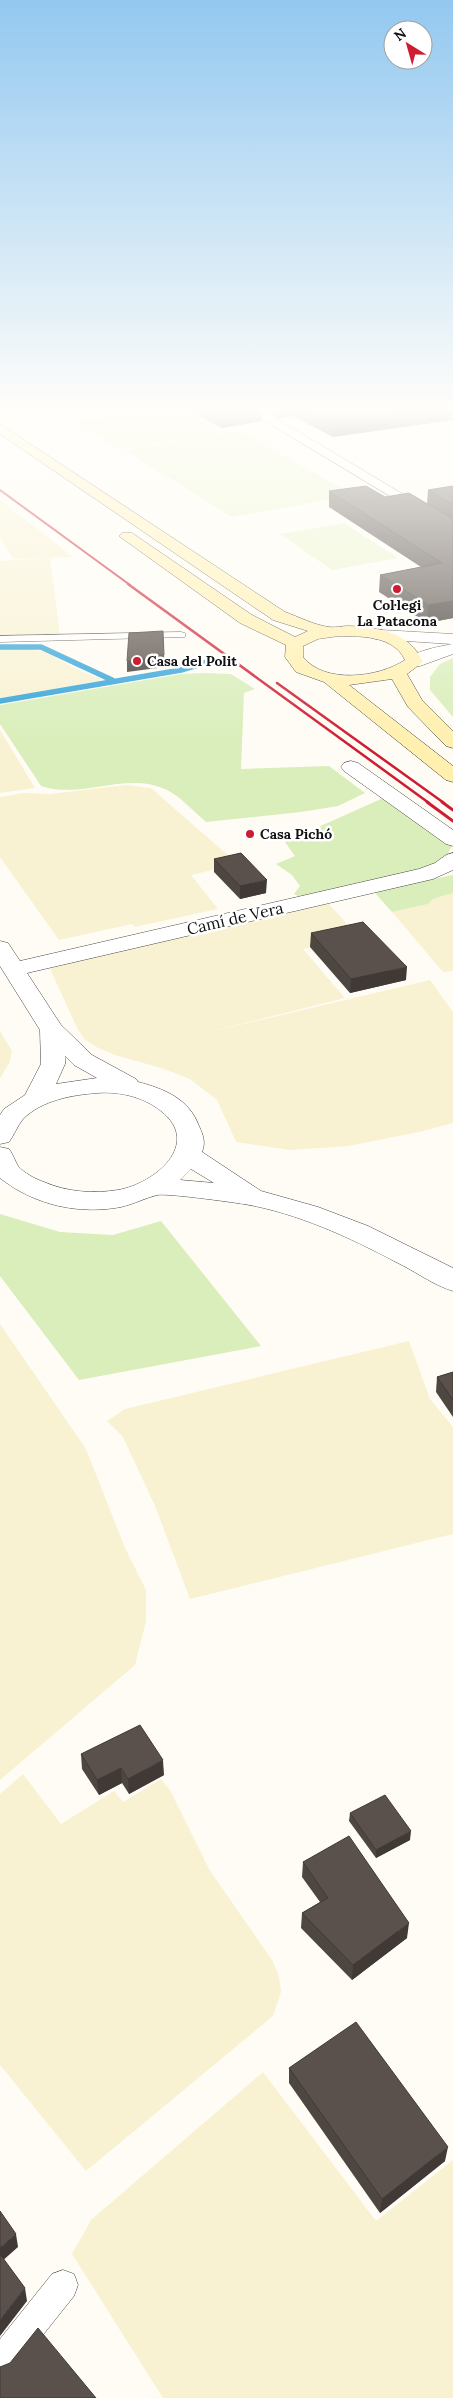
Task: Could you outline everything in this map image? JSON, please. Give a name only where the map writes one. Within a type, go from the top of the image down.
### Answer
[{"type":"main road","points":[[139,522],[278,616],[327,632]]},
{"type":"main road","points":[[115,528],[246,619],[295,643]]},
{"type":"main road","points":[[352,631],[381,635],[404,646],[412,654],[414,662],[398,674],[367,680],[331,679],[314,674],[301,667],[294,659],[292,651],[295,643],[327,632],[352,631]]},
{"type":"main road","points":[[398,674],[414,703],[453,742]]},
{"type":"main road","points":[[331,679],[453,776]]},
{"type":"street","points":[[439,522],[453,530]]},
{"type":"street","points":[[381,635],[453,639]]},
{"type":"street","points":[[414,662],[438,652],[453,649]]},
{"type":"street","points":[[351,767],[453,840]]},
{"type":"street","name":"Camí de Vera","points":[[14,969],[425,874],[443,868],[453,859]]},
{"type":"street","points":[[0,948],[52,1030],[83,1060],[137,1089],[159,1097],[176,1108],[187,1122],[191,1138],[188,1155],[175,1172],[154,1186],[130,1196],[104,1200],[77,1200],[0,1186]]},
{"type":"street","points":[[36,1098],[53,1064],[52,1030]]},
{"type":"street","points":[[0,1135],[8,1121],[20,1109],[36,1098],[60,1090],[85,1085],[112,1085],[137,1089]]},
{"type":"street","points":[[0,1155],[7,1171],[25,1186],[51,1196]]},
{"type":"street","points":[[188,1155],[256,1198]]},
{"type":"street","points":[[154,1186],[256,1198],[343,1225],[429,1267],[453,1282]]},
{"type":"lane","points":[[0,639],[181,635]]},
{"type":"lane","points":[[0,2364],[63,2285]]},
{"type":"shaded area","points":[[0,522],[28,522],[73,557],[13,559],[0,537]]},
{"type":"shaded area","points":[[50,558],[60,635],[0,636],[0,561]]},
{"type":"shaded area","points":[[23,648],[46,652],[72,667],[103,680],[0,699],[0,649]]},
{"type":"shaded area","points":[[0,730],[35,788],[0,793]]},
{"type":"shaded area","points":[[126,785],[151,788],[238,864],[191,875],[218,909],[135,927],[132,924],[59,940],[0,857],[0,797],[24,793],[50,794]]},
{"type":"shaded area","points":[[453,893],[453,971],[443,972],[392,912],[428,904],[433,899]]},
{"type":"shaded area","points":[[328,903],[357,935],[303,949],[345,998],[201,1034],[430,980],[453,1012],[453,1123],[349,1146],[290,1150],[236,1142],[217,1100],[190,1079],[161,1068],[115,1055],[85,1040],[78,1030],[50,969],[65,964]]},
{"type":"shaded area","points":[[0,1031],[12,1051],[10,1061],[0,1079]]},
{"type":"shaded area","points":[[0,1324],[86,1449],[125,1548],[146,1590],[146,1621],[135,1665],[0,1780]]},
{"type":"shaded area","points":[[409,1341],[430,1399],[453,1427],[453,1534],[190,1599],[155,1506],[123,1437],[107,1421],[125,1409]]},
{"type":"shaded area","points":[[23,1774],[61,1824],[114,1791],[123,1802],[161,1779],[170,1790],[209,1869],[272,1960],[279,1976],[281,1992],[273,2016],[86,2171],[0,2065],[0,1794]]},
{"type":"shaded area","points":[[263,2072],[376,2221],[453,2160],[453,2398],[163,2398],[72,2254],[91,2220]]},
{"type":"green space","points":[[344,523],[398,558],[332,570],[280,534]]},
{"type":"green space","points":[[453,658],[453,717],[430,690],[430,677],[440,664]]},
{"type":"green space","points":[[181,674],[231,674],[255,689],[244,693],[241,769],[329,766],[365,793],[338,806],[301,812],[206,822],[172,793],[151,785],[136,783],[120,784],[72,790],[41,786],[0,724],[0,705]]},
{"type":"green space","points":[[381,799],[386,799],[452,846],[445,858],[429,867],[308,895],[298,896],[294,894],[300,886],[292,875],[276,864],[295,856],[285,842]]},
{"type":"green space","points":[[453,875],[453,893],[433,899],[428,904],[392,912],[376,894],[379,890]]},
{"type":"green space","points":[[0,1214],[60,1232],[113,1235],[161,1221],[261,1346],[79,1380],[0,1276]]},
{"type":"building","points":[[378,522],[453,522],[453,601],[428,605],[380,575],[442,563]]},
{"type":"building","points":[[163,631],[164,655],[127,661],[129,633]]},
{"type":"building","points":[[241,853],[267,880],[240,886],[214,859]]},
{"type":"building","points":[[363,922],[407,967],[351,979],[311,933]]},
{"type":"building","points":[[453,1372],[453,1400],[437,1377]]},
{"type":"building","points":[[140,1725],[163,1760],[128,1779],[121,1768],[97,1780],[81,1754]]},
{"type":"building","points":[[385,1795],[411,1831],[376,1850],[350,1813]]},
{"type":"building","points":[[349,1836],[409,1923],[353,1965],[302,1913],[328,1898],[303,1862]]},
{"type":"building","points":[[356,2022],[448,2147],[382,2199],[289,2068]]},
{"type":"building","points":[[0,2211],[16,2234],[0,2248]]},
{"type":"building","points":[[0,2254],[25,2288],[0,2320]]},
{"type":"building","points":[[38,2328],[96,2398],[0,2398],[0,2367],[10,2363]]},
{"type":"waterway","points":[[0,647],[41,647],[112,680]]},
{"type":"waterway","points":[[0,701],[181,670],[214,660]]},
{"type":"railway","points":[[44,522],[130,585]]},
{"type":"railway","points":[[128,584],[429,803]]},
{"type":"railway","points":[[277,683],[444,803]]},
{"type":"railway","points":[[427,802],[453,821]]},
{"type":"railway","points":[[442,802],[453,810]]},
{"type":"place","name":"Col·legi La Patacona","points":[[397,589]]},
{"type":"place","name":"Casa del Polit","points":[[137,661]]},
{"type":"place","name":"Casa Pichó","points":[[250,834]]}]
